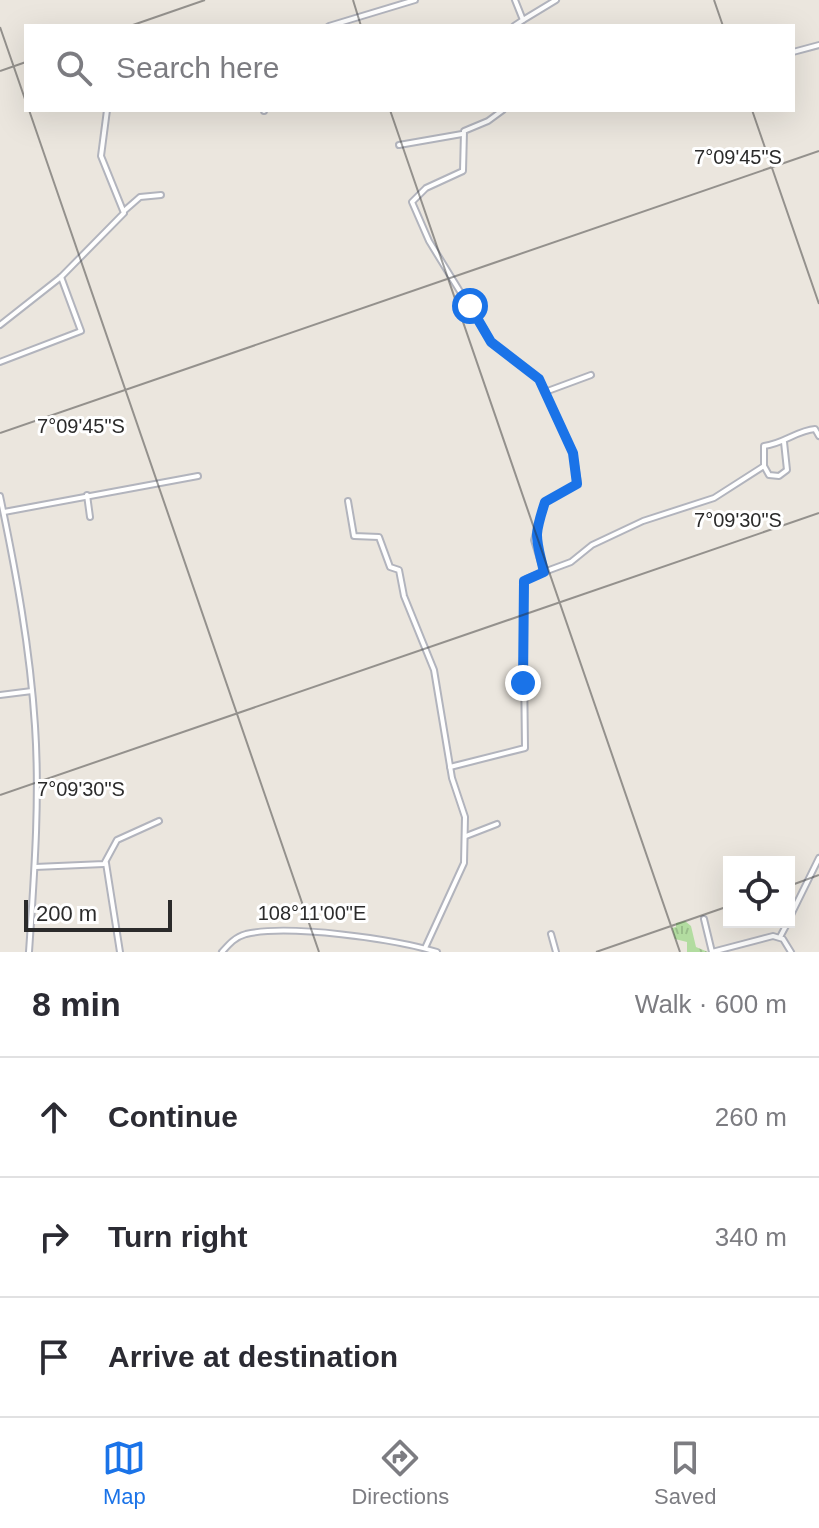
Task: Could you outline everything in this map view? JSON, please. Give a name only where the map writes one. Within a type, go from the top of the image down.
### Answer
[{"type":"street","points":[[336,24],[415,0]]},
{"type":"street","points":[[515,0],[523,20]]},
{"type":"street","points":[[517,24],[556,0]]},
{"type":"street","points":[[795,51],[819,45]]},
{"type":"street","points":[[107,112],[101,156],[124,211]]},
{"type":"street","points":[[399,145],[462,134],[500,112]]},
{"type":"street","points":[[462,134],[463,171],[426,188],[412,202],[429,241],[489,339],[536,376],[574,457],[578,483],[545,502],[534,540],[544,572]]},
{"type":"street","points":[[0,325],[61,277],[140,197],[161,195]]},
{"type":"street","points":[[0,362],[81,331],[61,277]]},
{"type":"street","points":[[545,392],[591,375]]},
{"type":"street","points":[[784,442],[787,470],[779,476],[769,475],[764,466],[764,446],[784,442],[810,428],[815,429],[819,436]]},
{"type":"street","points":[[450,767],[525,748],[523,584],[526,579],[571,562],[592,545],[643,521],[714,498],[764,466]]},
{"type":"street","points":[[3,512],[198,476]]},
{"type":"street","points":[[87,495],[90,517]]},
{"type":"street","points":[[0,496],[32,691],[37,810],[29,952]]},
{"type":"street","points":[[348,501],[354,536],[363,539],[379,537],[391,568],[399,570],[404,596],[434,670],[450,767],[465,817],[464,863],[425,948]]},
{"type":"street","points":[[0,533],[7,532]]},
{"type":"street","points":[[0,695],[32,691]]},
{"type":"street","points":[[120,952],[106,863],[117,840],[159,821]]},
{"type":"street","points":[[466,836],[497,824]]},
{"type":"street","points":[[795,906],[819,858]]},
{"type":"street","points":[[35,867],[106,863]]},
{"type":"street","points":[[704,919],[712,952],[760,938],[780,937]]},
{"type":"street","points":[[780,937],[784,928]]},
{"type":"street","points":[[222,952],[236,938],[257,933],[375,938],[437,952]]},
{"type":"street","points":[[551,934],[556,952]]},
{"type":"street","points":[[780,937],[791,952]]},
{"type":"green space","points":[[685,921],[691,926],[696,947],[708,952],[687,952],[687,942],[675,939],[672,928],[676,927],[676,923]]},
{"type":"route","points":[[470,306],[491,342],[538,378],[576,464],[577,484],[545,502],[538,524],[534,540],[544,572],[524,581],[526,632],[523,683]]}]
